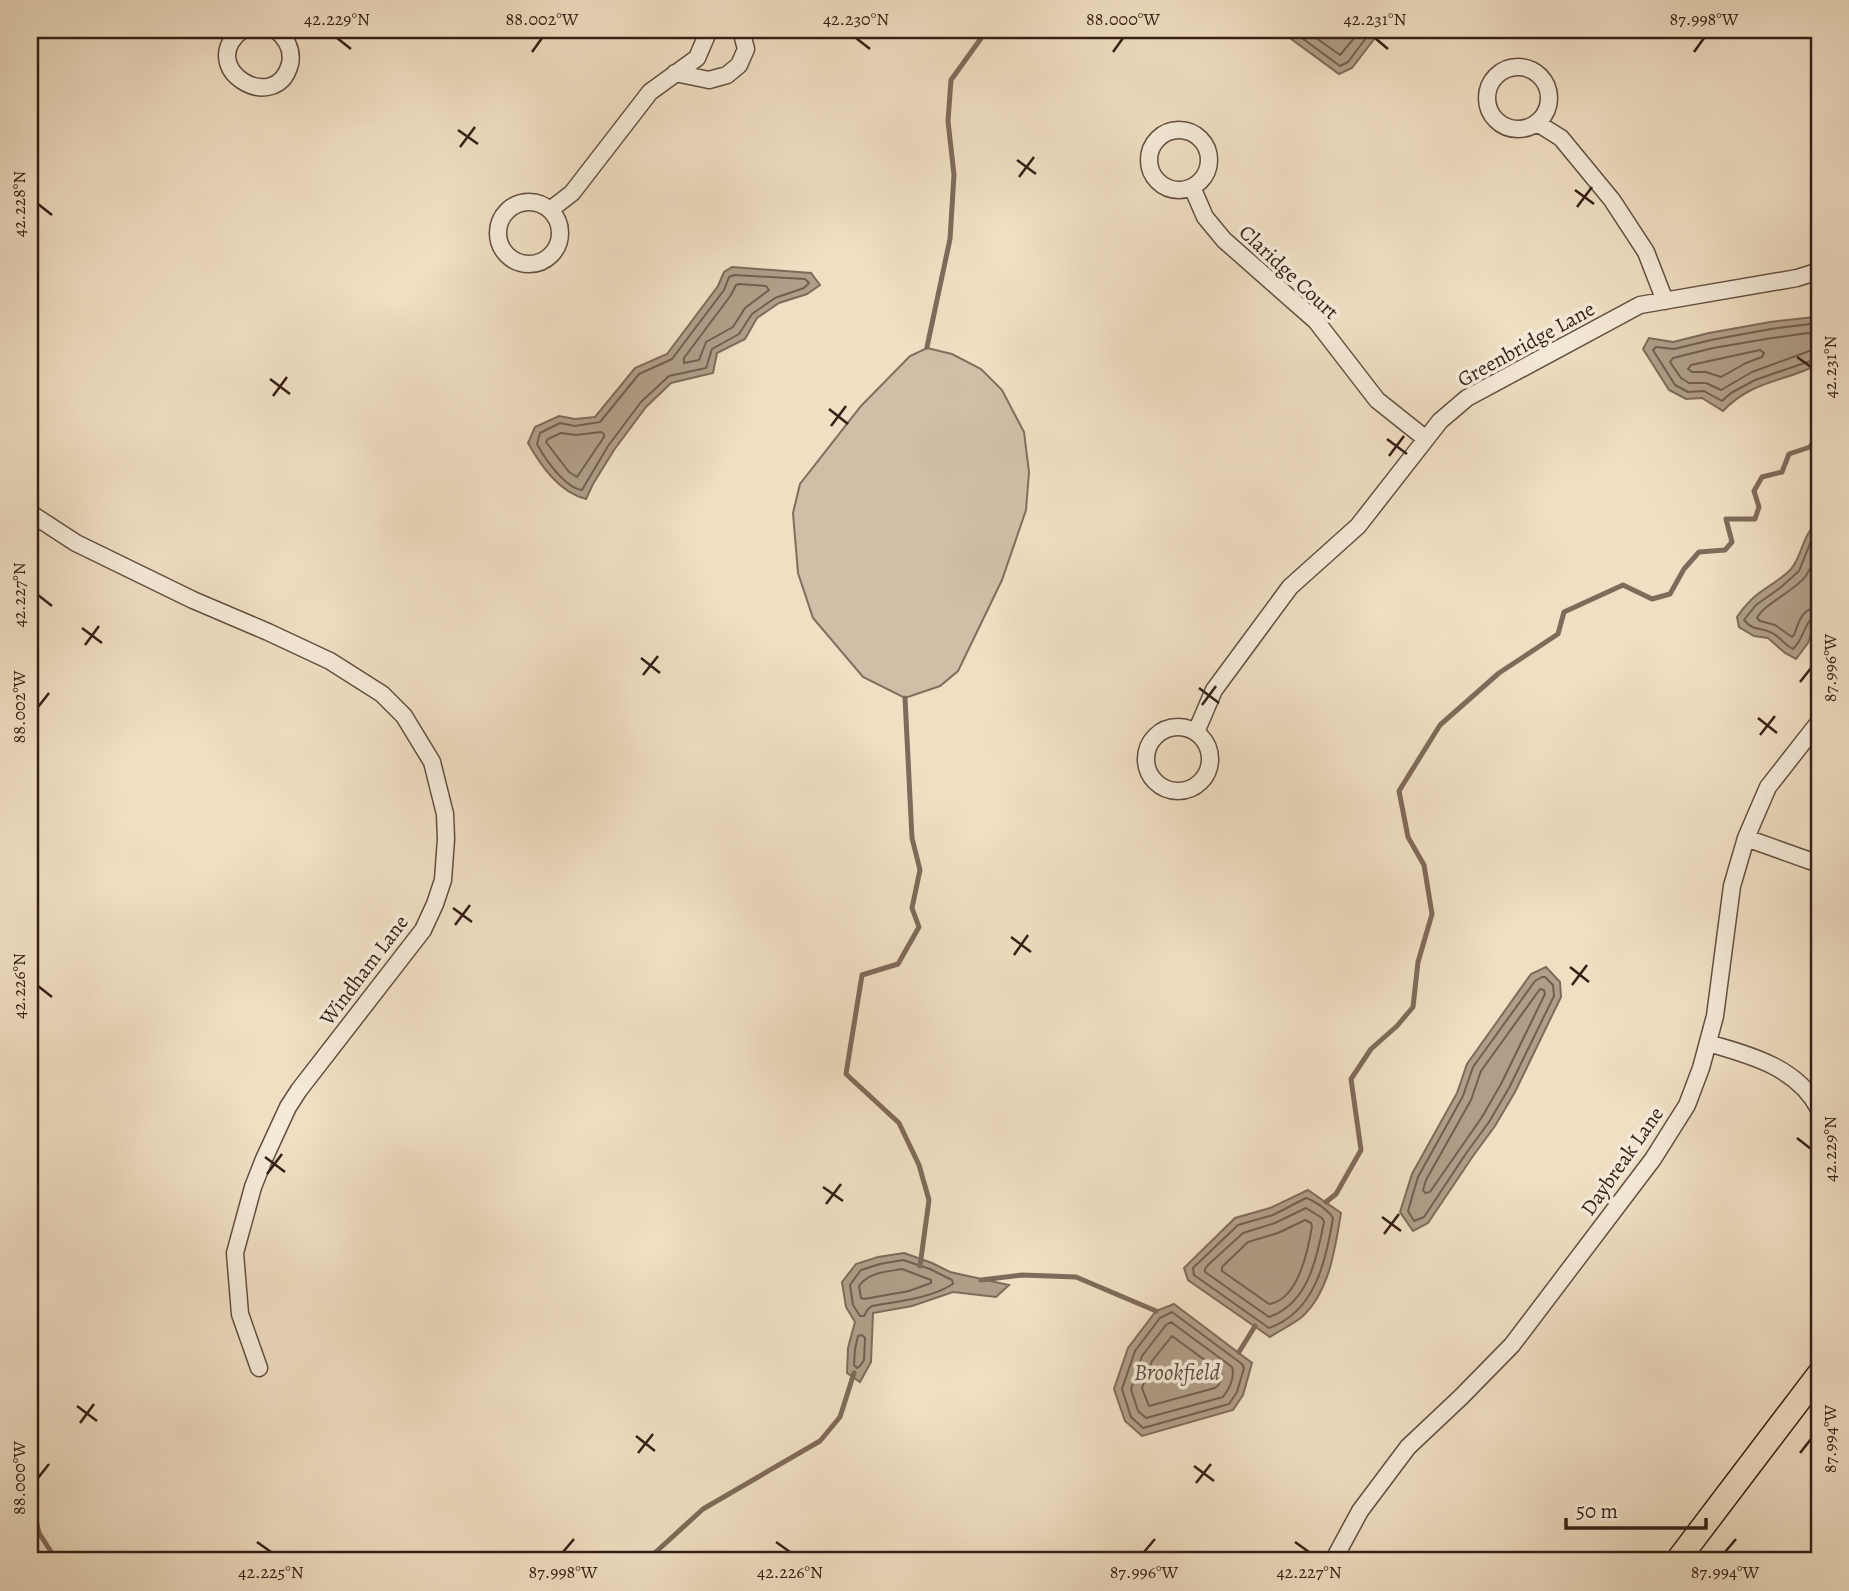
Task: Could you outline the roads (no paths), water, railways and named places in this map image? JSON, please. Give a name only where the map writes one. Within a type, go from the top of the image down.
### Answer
[{"type":"main road","points":[[1677,1561],[1819,1374]]},
{"type":"street","points":[[242,30],[231,43],[229,63],[239,80],[257,88],[277,82],[285,75],[291,55],[285,32]]},
{"type":"street","points":[[550,210],[572,193],[650,92],[697,58],[709,30]]},
{"type":"street","points":[[675,73],[709,80],[727,75],[738,65],[746,50],[741,30]]},
{"type":"street","points":[[1537,122],[1561,138],[1612,200],[1646,252],[1665,301]]},
{"type":"street","name":"Claridge Court","points":[[1192,187],[1205,217],[1224,240],[1316,321],[1377,400],[1426,439]]},
{"type":"street","points":[[522,202],[542,204],[550,210],[560,227],[560,237],[552,255],[533,264],[522,264],[503,252],[498,243],[497,232],[499,221],[505,212],[522,202]]},
{"type":"street","name":"Greenbridge Lane","points":[[1196,732],[1214,690],[1290,587],[1358,526],[1440,421],[1467,398],[1640,305],[1797,278],[1819,271]]},
{"type":"street","name":"Windham Lane","points":[[30,513],[76,543],[193,600],[330,661],[382,694],[404,716],[432,762],[446,814],[443,880],[423,930],[299,1090],[288,1107],[253,1187],[235,1254],[240,1314],[259,1368]]},
{"type":"street","name":"Daybreak Lane","points":[[1334,1561],[1360,1511],[1408,1447],[1512,1345],[1653,1159],[1686,1105],[1701,1068],[1715,1017],[1732,886],[1746,838],[1768,788],[1819,722]]},
{"type":"street","points":[[1175,727],[1196,732],[1209,750],[1210,760],[1202,780],[1185,790],[1175,791],[1157,783],[1150,775],[1146,755],[1155,736],[1175,727]]},
{"type":"street","points":[[1746,838],[1819,864]]},
{"type":"street","points":[[1708,1044],[1755,1057],[1783,1070],[1817,1101]]},
{"type":"water","points":[[1275,30],[1381,30],[1352,68],[1339,74]]},
{"type":"water","points":[[732,267],[811,273],[820,285],[807,294],[779,303],[757,318],[745,339],[717,353],[713,373],[671,383],[646,407],[614,450],[586,499],[567,491],[545,469],[528,443],[535,427],[559,416],[575,419],[595,417],[635,368],[667,354],[718,286],[724,272]]},
{"type":"water","points":[[1814,317],[1819,323],[1819,364],[1757,387],[1723,411],[1702,398],[1686,399],[1669,390],[1643,349],[1649,338],[1673,342],[1770,322]]},
{"type":"water","points":[[1819,522],[1819,620],[1814,625],[1808,643],[1796,659],[1768,638],[1754,636],[1739,627],[1737,617],[1756,596],[1791,569],[1809,532]]},
{"type":"water","points":[[1546,967],[1560,982],[1561,997],[1515,1092],[1495,1126],[1428,1223],[1413,1231],[1400,1212],[1412,1174],[1457,1093],[1467,1064],[1531,974]]},
{"type":"water","points":[[1308,1190],[1341,1213],[1330,1268],[1312,1306],[1299,1319],[1270,1337],[1188,1280],[1184,1268],[1235,1218],[1270,1208]]},
{"type":"water","points":[[904,1253],[950,1272],[1009,1285],[996,1297],[953,1292],[912,1306],[873,1313],[871,1362],[860,1382],[847,1373],[848,1348],[855,1322],[846,1307],[842,1282],[856,1264]]},
{"type":"water","name":"Brookfield","points":[[1174,1304],[1252,1363],[1243,1395],[1233,1410],[1142,1436],[1125,1421],[1114,1389],[1128,1348],[1156,1311]]},
{"type":"waterway","points":[[927,347],[950,239],[954,175],[948,121],[951,80],[987,30]]},
{"type":"waterway","points":[[1326,1202],[1336,1194],[1361,1150],[1351,1079],[1371,1049],[1397,1026],[1413,1007],[1418,962],[1432,914],[1424,865],[1408,837],[1399,791],[1440,725],[1499,673],[1558,634],[1564,612],[1623,585],[1652,599],[1670,594],[1684,569],[1699,552],[1725,550],[1732,542],[1726,519],[1755,519],[1759,507],[1754,491],[1762,477],[1782,472],[1789,454],[1810,447],[1819,434]]},
{"type":"waterway","points":[[905,698],[912,838],[920,870],[912,908],[919,927],[898,964],[862,975],[846,1074],[899,1123],[919,1165],[929,1200],[920,1266]]},
{"type":"waterway","points":[[981,1280],[1022,1275],[1076,1277],[1156,1311]]},
{"type":"waterway","points":[[1239,1352],[1255,1326]]},
{"type":"waterway","points":[[646,1561],[703,1509],[820,1441],[840,1417],[854,1373]]},
{"type":"waterway","points":[[30,1496],[39,1533],[57,1561]]}]
